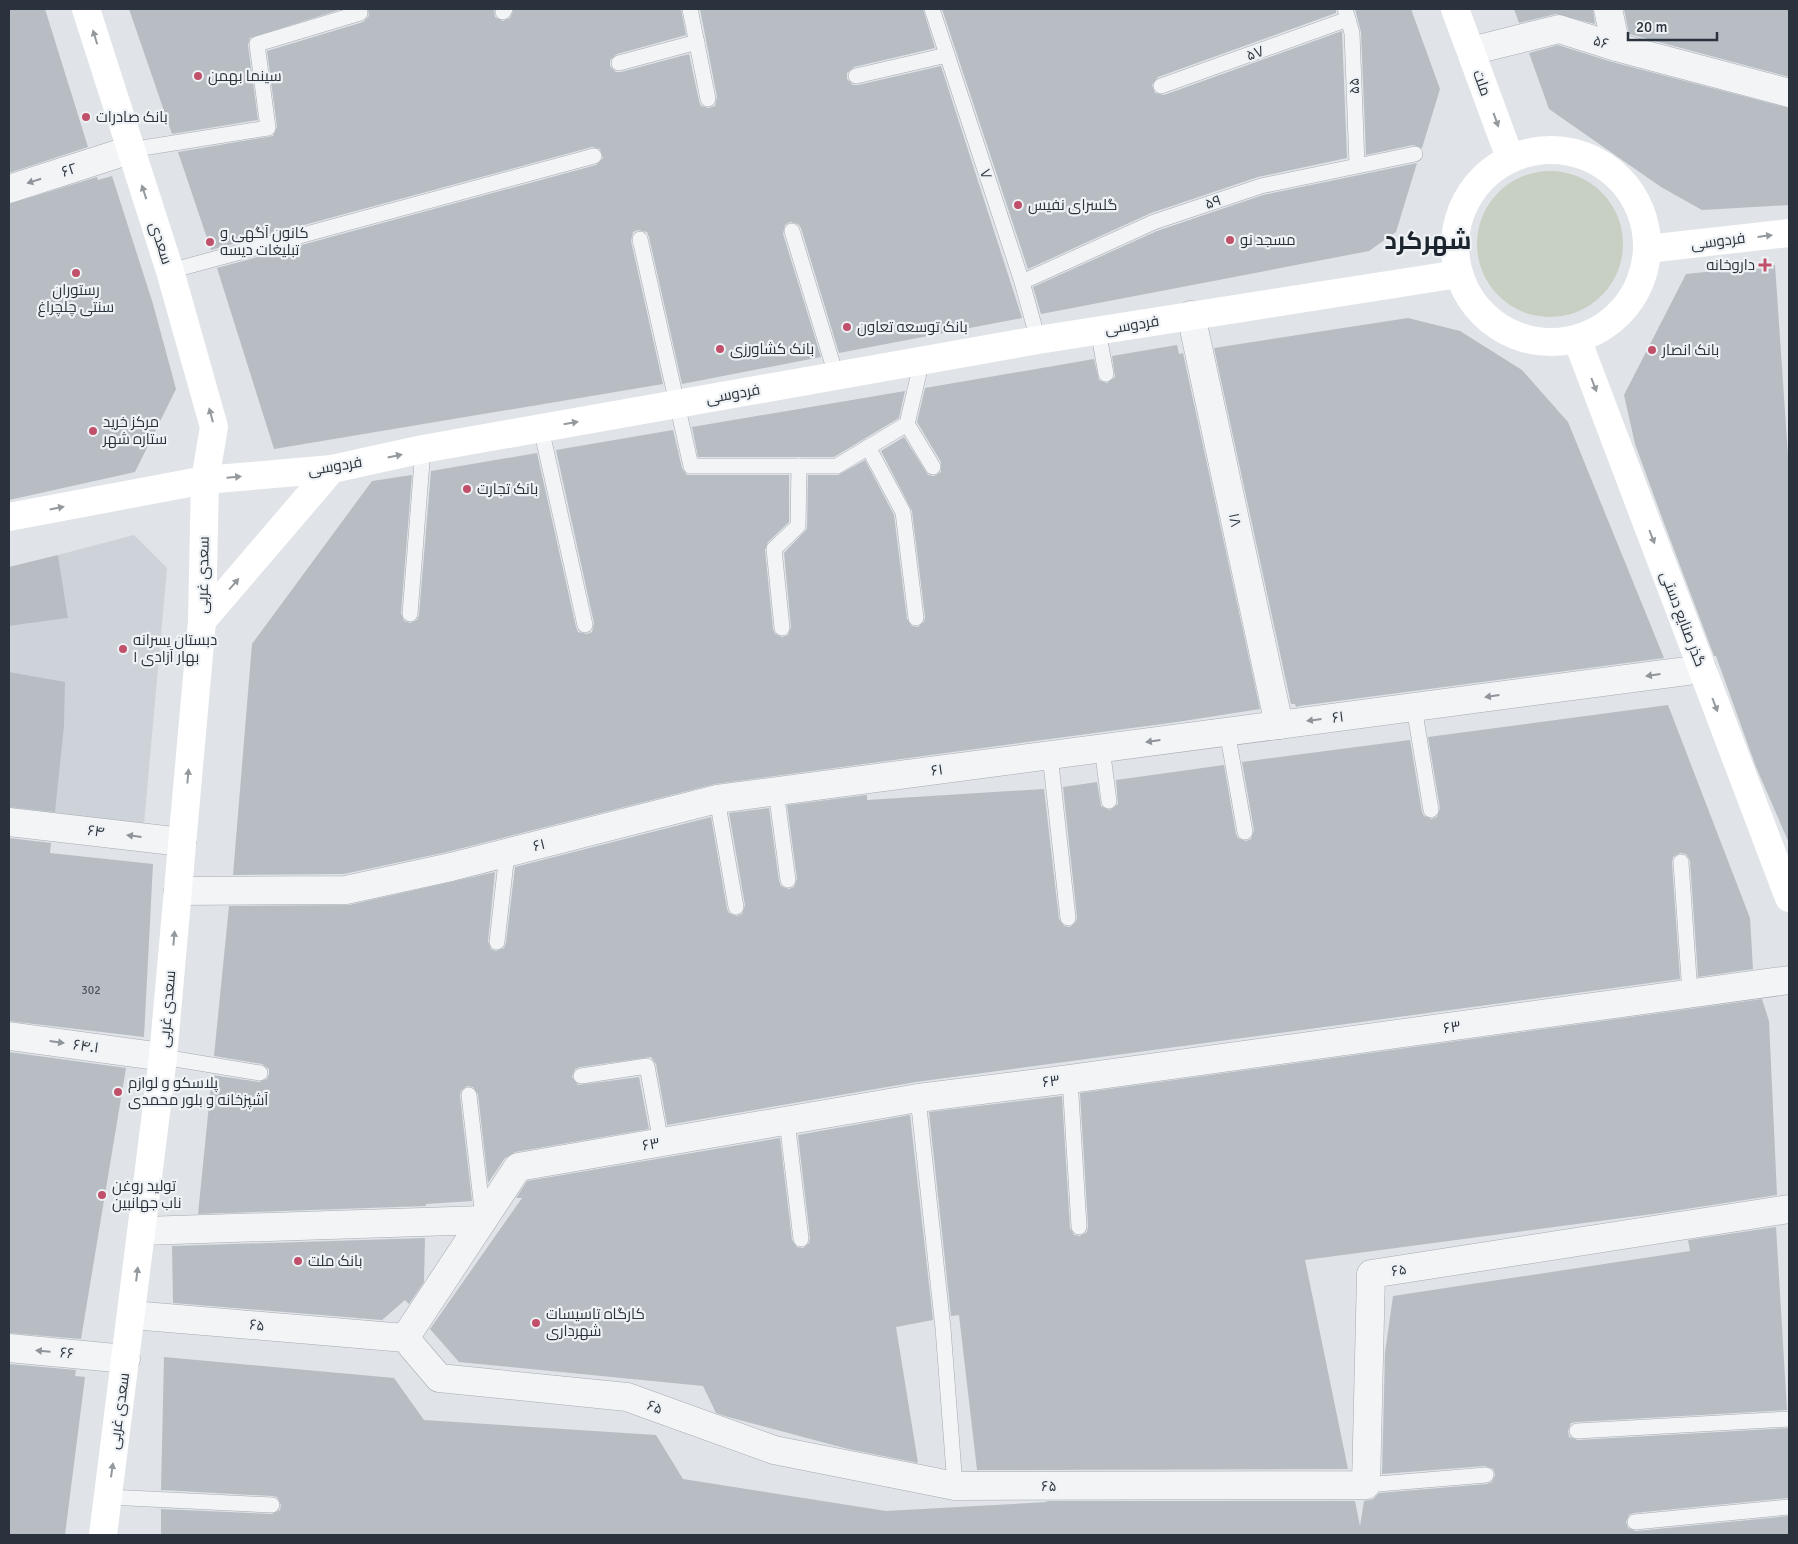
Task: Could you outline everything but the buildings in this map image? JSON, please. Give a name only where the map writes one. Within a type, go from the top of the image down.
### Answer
[{"type":"main road","name":"سعدی","points":[[86,9],[170,271],[214,427],[205,480]]},
{"type":"main road","name":"ملت","points":[[1455,9],[1510,158]]},
{"type":"main road","points":[[1542,149],[1574,152],[1604,165],[1628,188],[1643,217],[1648,249],[1644,273],[1634,296],[1619,314],[1599,329],[1577,339],[1547,342],[1518,336],[1492,322],[1471,300],[1458,274],[1454,246],[1458,219],[1469,194],[1487,173],[1510,158],[1542,149]]},
{"type":"main road","name":"فردوسی","points":[[1648,249],[1789,233]]},
{"type":"main road","name":"فردوسی","points":[[9,517],[205,480],[332,469],[423,449],[922,360],[1191,315],[1458,274]]},
{"type":"main road","name":"گذر صنایع دستی","points":[[1577,339],[1702,669],[1781,855],[1789,898]]},
{"type":"main road","points":[[202,620],[332,469]]},
{"type":"main road","name":"سعدی غربی","points":[[103,1535],[143,1231],[163,1057],[202,620],[205,480]]},
{"type":"street","points":[[1608,9],[1616,47]]},
{"type":"street","name":"۵۶","points":[[1471,52],[1559,29],[1616,47],[1789,93]]},
{"type":"street","name":"۶۲","points":[[9,189],[130,150]]},
{"type":"street","name":"۱۸","points":[[1191,315],[1279,724]]},
{"type":"street","name":"۶۱","points":[[178,891],[346,890],[507,853],[717,799],[1702,669]]},
{"type":"street","name":"۶۴","points":[[9,822],[182,842]]},
{"type":"street","name":"۶۳","points":[[405,1338],[518,1167],[918,1098],[1070,1079],[1789,980]]},
{"type":"street","name":"۶۴.۱","points":[[9,1036],[163,1057]]},
{"type":"street","name":"۶۵","points":[[132,1315],[405,1338],[439,1378],[627,1397],[774,1450],[955,1486],[1366,1485],[1371,1274],[1789,1209]]},
{"type":"street","points":[[143,1231],[483,1220]]},
{"type":"street","name":"۶۶","points":[[9,1348],[126,1359]]},
{"type":"lane","points":[[690,9],[708,100]]},
{"type":"lane","name":"۷","points":[[932,9],[1022,282],[1038,340]]},
{"type":"lane","points":[[130,150],[268,128],[257,44],[360,13]]},
{"type":"lane","name":"۵۷","points":[[1161,86],[1347,14]]},
{"type":"lane","name":"۵۵","points":[[1347,14],[1352,33],[1357,165]]},
{"type":"lane","points":[[619,63],[697,42]]},
{"type":"lane","points":[[856,76],[947,55]]},
{"type":"lane","name":"۵۹","points":[[1022,282],[1163,219],[1261,186],[1415,154]]},
{"type":"lane","points":[[170,271],[594,156]]},
{"type":"lane","points":[[792,231],[836,376]]},
{"type":"lane","points":[[640,239],[679,404],[691,466],[837,466],[907,424]]},
{"type":"lane","points":[[1098,330],[1106,374]]},
{"type":"lane","points":[[922,360],[907,424],[933,467]]},
{"type":"lane","points":[[541,428],[584,625]]},
{"type":"lane","points":[[868,447],[902,512],[916,618]]},
{"type":"lane","points":[[410,614],[423,449]]},
{"type":"lane","points":[[782,628],[774,549],[798,526],[799,466]]},
{"type":"lane","points":[[1414,707],[1431,810]]},
{"type":"lane","points":[[1227,731],[1244,832]]},
{"type":"lane","points":[[1102,748],[1109,801]]},
{"type":"lane","points":[[1050,755],[1068,918]]},
{"type":"lane","points":[[776,791],[788,880]]},
{"type":"lane","points":[[717,799],[736,907]]},
{"type":"lane","points":[[497,942],[507,853]]},
{"type":"lane","points":[[1681,862],[1690,994]]},
{"type":"lane","points":[[163,1057],[260,1073]]},
{"type":"lane","points":[[581,1076],[647,1066],[661,1143]]},
{"type":"lane","points":[[1070,1079],[1079,1227]]},
{"type":"lane","points":[[469,1095],[483,1220]]},
{"type":"lane","points":[[918,1098],[943,1328],[955,1486]]},
{"type":"lane","points":[[787,1121],[801,1239]]},
{"type":"lane","points":[[1577,1432],[1789,1419]]},
{"type":"lane","points":[[1366,1485],[1486,1475]]},
{"type":"lane","points":[[108,1497],[272,1505]]},
{"type":"lane","points":[[1635,1522],[1789,1508]]},
{"type":"shaded area","points":[[134,535],[167,568],[144,824],[9,811],[9,626],[68,618],[58,555]]},
{"type":"green space","points":[[1550,171],[1578,177],[1601,193],[1617,216],[1623,244],[1617,272],[1601,295],[1578,311],[1550,317],[1522,311],[1499,295],[1483,272],[1477,244],[1483,216],[1499,193],[1522,177]]},
{"type":"place","name":"سینما بهمن","points":[[198,76]]},
{"type":"place","name":"بانک صادرات","points":[[86,117]]},
{"type":"place","name":"گلسرای نفیس","points":[[1018,205]]},
{"type":"place","name":"مسجد نو","points":[[1230,240]]},
{"type":"place","name":"کانون آگهی و تبلیغات دیسه","points":[[210,242]]},
{"type":"place","name":"داروخانه","points":[[1765,265]]},
{"type":"place","name":"رستوران سنتی چلچراغ","points":[[76,273]]},
{"type":"place","name":"بانک توسعه تعاون","points":[[847,327]]},
{"type":"place","name":"بانک کشاورزی","points":[[720,349]]},
{"type":"place","name":"بانک انصار","points":[[1652,350]]},
{"type":"place","name":"مرکز خرید ستاره شهر","points":[[93,431]]},
{"type":"place","name":"بانک تجارت","points":[[467,489]]},
{"type":"place","name":"دبستان پسرانه بهار آزادی ۱","points":[[123,649]]},
{"type":"place","name":"پلاسکو و لوازم آشپزخانه و بلور محمدی","points":[[118,1092]]},
{"type":"place","name":"تولید روغن ناب جهانبین","points":[[102,1195]]},
{"type":"place","name":"بانک ملت","points":[[298,1261]]},
{"type":"place","name":"کارگاه تاسیسات شهرداری","points":[[536,1323]]},
{"type":"district","name":"شهرکرد","points":[[1428,240]]}]
